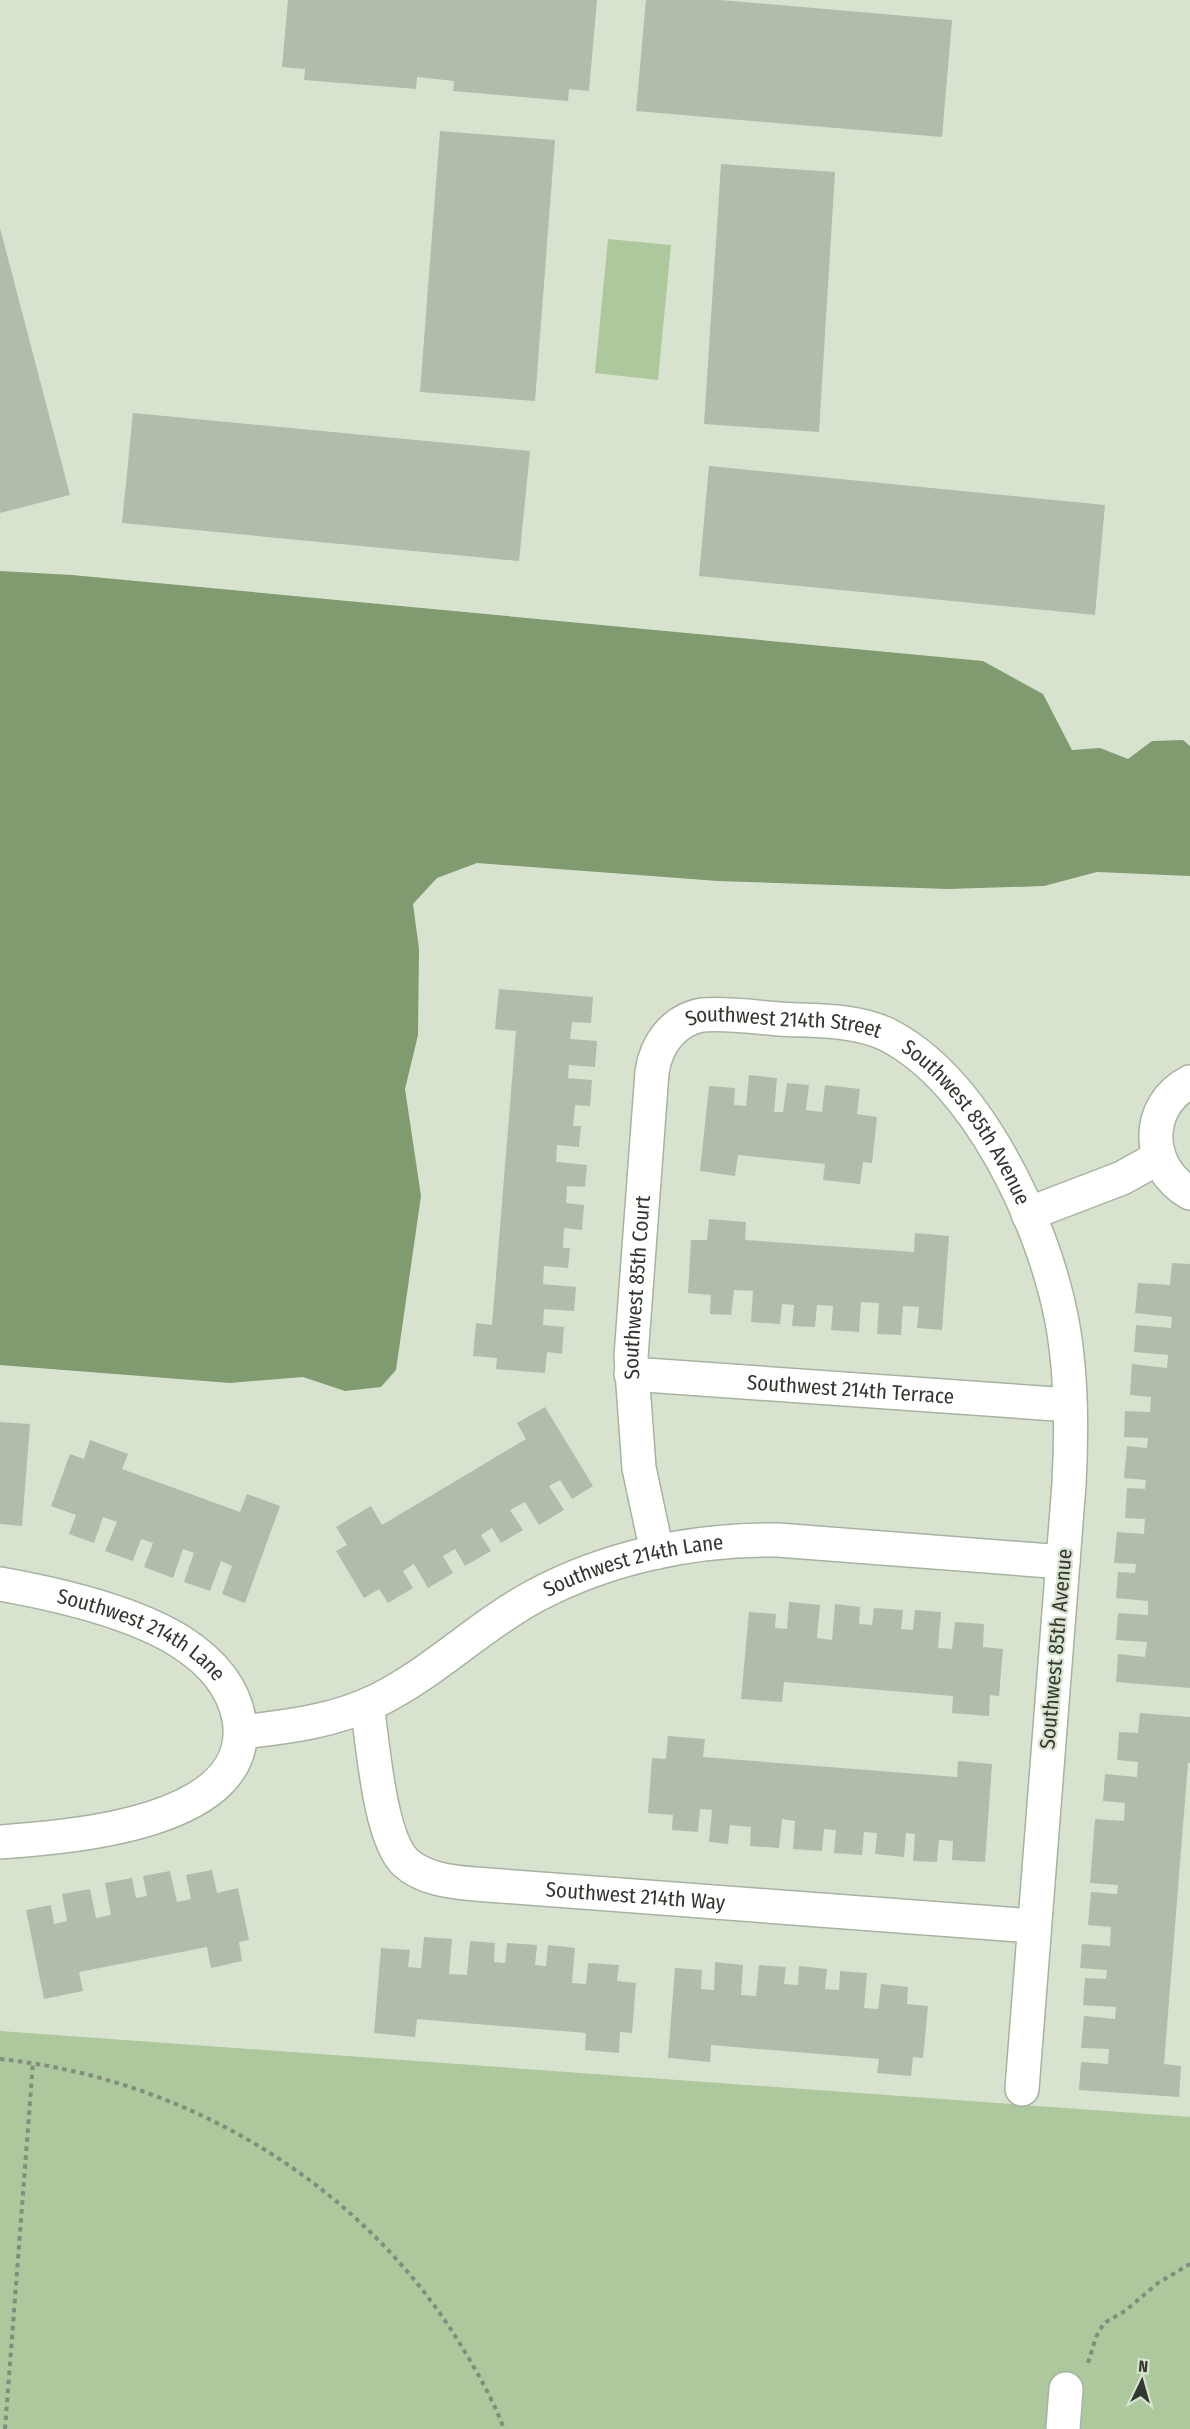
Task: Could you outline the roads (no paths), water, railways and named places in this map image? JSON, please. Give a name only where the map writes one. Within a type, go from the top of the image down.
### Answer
[{"type":"street","name":"Southwest 214th Street","points":[[675,1028],[695,1016],[720,1015],[850,1024],[884,1033],[895,1039]]},
{"type":"street","name":"Southwest 85th Court","points":[[657,1552],[639,1468],[631,1374],[632,1328],[652,1072],[655,1057],[662,1042],[675,1028]]},
{"type":"street","name":"Southwest 85th Avenue","points":[[895,1039],[924,1059],[959,1096],[996,1150],[1028,1214],[1046,1261],[1061,1319],[1070,1405],[1071,1448],[1022,2089]]},
{"type":"street","points":[[1190,1083],[1171,1096],[1162,1110],[1156,1125],[1155,1142],[1158,1158],[1167,1174],[1179,1188],[1190,1193]]},
{"type":"street","name":"Southwest 85th Avenue","points":[[1028,1214],[1122,1178],[1158,1158]]},
{"type":"street","name":"Southwest 214th Terrace","points":[[631,1374],[1070,1405]]},
{"type":"street","name":"Southwest 214th Lane","points":[[241,1732],[310,1722],[367,1705],[388,1695],[480,1630],[533,1598],[588,1572],[657,1552],[721,1542],[778,1540],[1063,1562]]},
{"type":"street","name":"Southwest 214th Lane","points":[[0,1584],[99,1608],[153,1627],[181,1642],[214,1670],[231,1690],[241,1732],[238,1750],[223,1776],[207,1792],[175,1809],[131,1825],[56,1838],[0,1842]]},
{"type":"street","name":"Southwest 214th Way","points":[[367,1705],[381,1796],[393,1842],[406,1863],[433,1878],[475,1884],[1033,1926]]},
{"type":"street","points":[[1063,2429],[1066,2389]]}]
